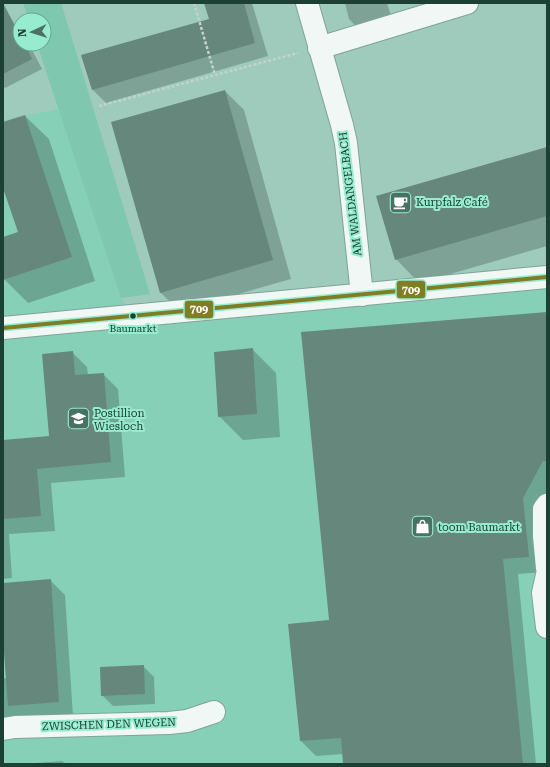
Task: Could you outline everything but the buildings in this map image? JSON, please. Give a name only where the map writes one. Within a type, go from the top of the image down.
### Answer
[{"type":"street","name":"AM WALDANGELBACH","points":[[307,3],[346,143],[362,295]]},
{"type":"street","points":[[320,48],[424,9],[467,3]]},
{"type":"street","points":[[3,328],[547,278]]},
{"type":"street","points":[[547,505],[544,509],[544,536],[547,568]]},
{"type":"street","points":[[547,575],[543,593],[547,627]]},
{"type":"street","name":"ZWISCHEN DEN WEGEN","points":[[3,729],[15,727],[181,722],[214,712]]},
{"type":"path","points":[[194,3],[215,75]]},
{"type":"path","points":[[99,106],[320,48]]},
{"type":"shaded area","points":[[23,3],[61,3],[150,294],[121,298],[40,52],[52,52],[52,12],[26,12]]},
{"type":"shaded area","points":[[59,109],[121,298],[131,316],[547,277],[547,764],[3,764],[3,120]]},
{"type":"transit line","name":"709","points":[[3,328],[547,277]]},
{"type":"place","name":"Kurpfalz Café","points":[[401,202]]},
{"type":"place","name":"Baumarkt","points":[[133,316]]},
{"type":"place","name":"Postillion Wiesloch","points":[[78,419]]},
{"type":"place","name":"toom Baumarkt","points":[[423,527]]}]
